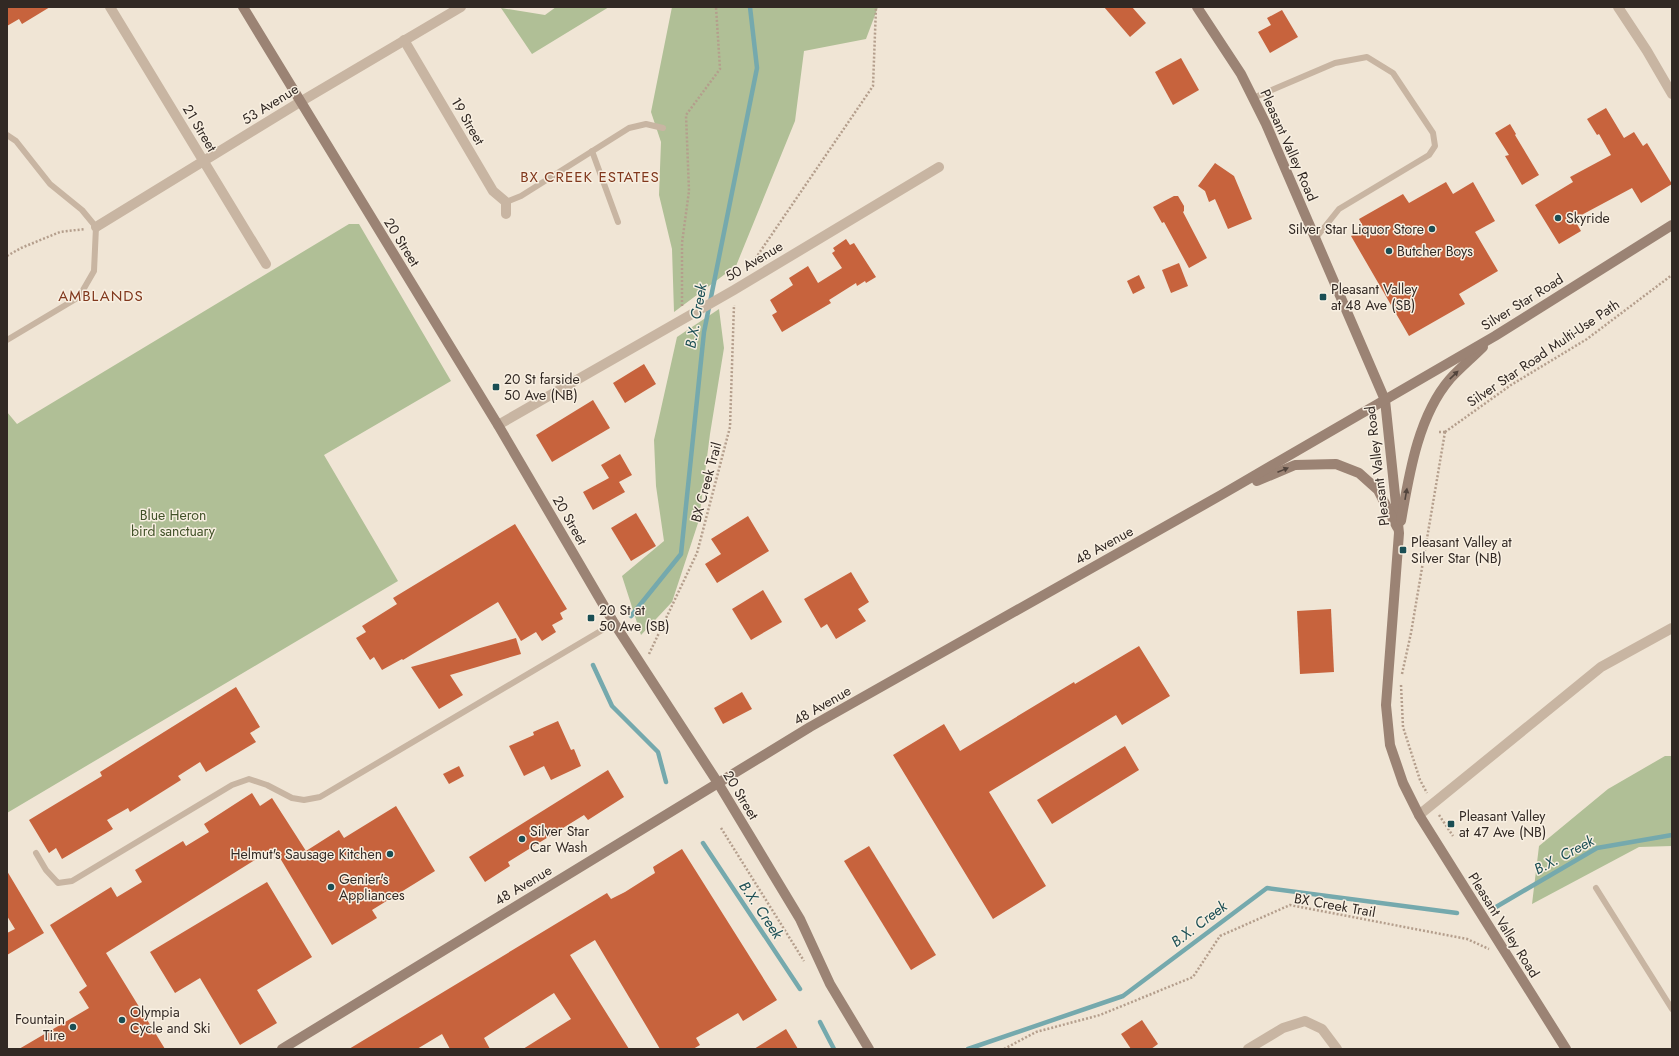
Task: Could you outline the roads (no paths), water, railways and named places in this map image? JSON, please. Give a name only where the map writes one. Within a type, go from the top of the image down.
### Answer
[{"type":"street","name":"21 Street","points":[[110,7],[266,264]]},
{"type":"street","name":"20 Street","points":[[243,7],[498,425],[614,623],[718,783],[800,919],[830,984],[869,1049]]},
{"type":"street","name":"53 Avenue","points":[[96,227],[300,102],[461,7]]},
{"type":"street","name":"Pleasant Valley Road","points":[[1197,7],[1241,74],[1253,98],[1385,400],[1399,533],[1386,705],[1390,745],[1403,783],[1419,815],[1566,1049]]},
{"type":"street","points":[[1618,7],[1647,51],[1672,94]]},
{"type":"street","name":"19 Street","points":[[404,40],[493,191],[506,202]]},
{"type":"street","name":"50 Avenue","points":[[498,425],[734,290],[939,167]]},
{"type":"street","points":[[506,202],[506,214]]},
{"type":"street","name":"Silver Star Road","points":[[1385,400],[1495,336],[1672,225]]},
{"type":"street","points":[[1399,533],[1410,472],[1424,425],[1436,399],[1449,379],[1495,336]]},
{"type":"street","name":"48 Avenue","points":[[282,1049],[810,727],[1221,495],[1385,400]]},
{"type":"street","points":[[1221,495],[1295,465],[1336,464],[1359,474],[1378,490],[1399,533]]},
{"type":"street","points":[[1419,815],[1601,667],[1672,628]]},
{"type":"street","points":[[1248,1049],[1283,1028],[1305,1021],[1322,1029],[1337,1049]]},
{"type":"lane","points":[[1253,98],[1335,63],[1367,56],[1393,73],[1433,133],[1435,146],[1429,155],[1339,209],[1315,239]]},
{"type":"lane","points":[[506,202],[521,196],[629,128],[646,124],[663,128]]},
{"type":"lane","points":[[7,135],[16,141],[50,184],[82,210],[96,227],[94,271],[79,297],[7,340]]},
{"type":"lane","points":[[592,151],[618,222]]},
{"type":"lane","points":[[36,853],[46,870],[58,883],[72,881],[232,785],[249,779],[267,784],[292,798],[304,800],[320,797],[614,623]]},
{"type":"lane","points":[[1596,888],[1672,1009]]},
{"type":"waterway","name":"B.X. Creek","points":[[631,616],[681,554],[704,332],[757,68],[750,7]]},
{"type":"waterway","name":"B.X. Creek","points":[[593,665],[612,706],[658,752],[666,782]]},
{"type":"waterway","name":"B.X. Creek","points":[[1496,907],[1597,848],[1672,835]]},
{"type":"waterway","name":"B.X. Creek","points":[[703,843],[800,989]]},
{"type":"waterway","name":"B.X. Creek","points":[[968,1049],[1123,996],[1267,888],[1457,913]]},
{"type":"waterway","name":"B.X. Creek","points":[[820,1022],[834,1049]]},
{"type":"place","name":"Skyride","points":[[1558,218]]},
{"type":"place","name":"Silver Star Liquor Store","points":[[1432,229]]},
{"type":"place","name":"Butcher Boys","points":[[1389,251]]},
{"type":"place","name":"Pleasant Valley at 48 Ave (SB)","points":[[1323,297]]},
{"type":"place","name":"20 St farside 50 Ave (NB)","points":[[496,387]]},
{"type":"place","name":"Pleasant Valley at Silver Star (NB)","points":[[1403,550]]},
{"type":"place","name":"20 St at 50 Ave (SB)","points":[[591,618]]},
{"type":"place","name":"Pleasant Valley at 47 Ave (NB)","points":[[1451,824]]},
{"type":"place","name":"Silver Star Car Wash","points":[[522,839]]},
{"type":"place","name":"Helmut's Sausage Kitchen","points":[[390,854]]},
{"type":"place","name":"Genier's Appliances","points":[[331,887]]},
{"type":"place","name":"Olympia Cycle and Ski","points":[[122,1020]]},
{"type":"place","name":"Fountain Tire","points":[[73,1027]]},
{"type":"district","name":"BX CREEK ESTATES","points":[[590,177]]},
{"type":"district","name":"AMBLANDS","points":[[101,296]]},
{"type":"park label","name":"Blue Heron bird sanctuary","points":[[173,524]]}]
